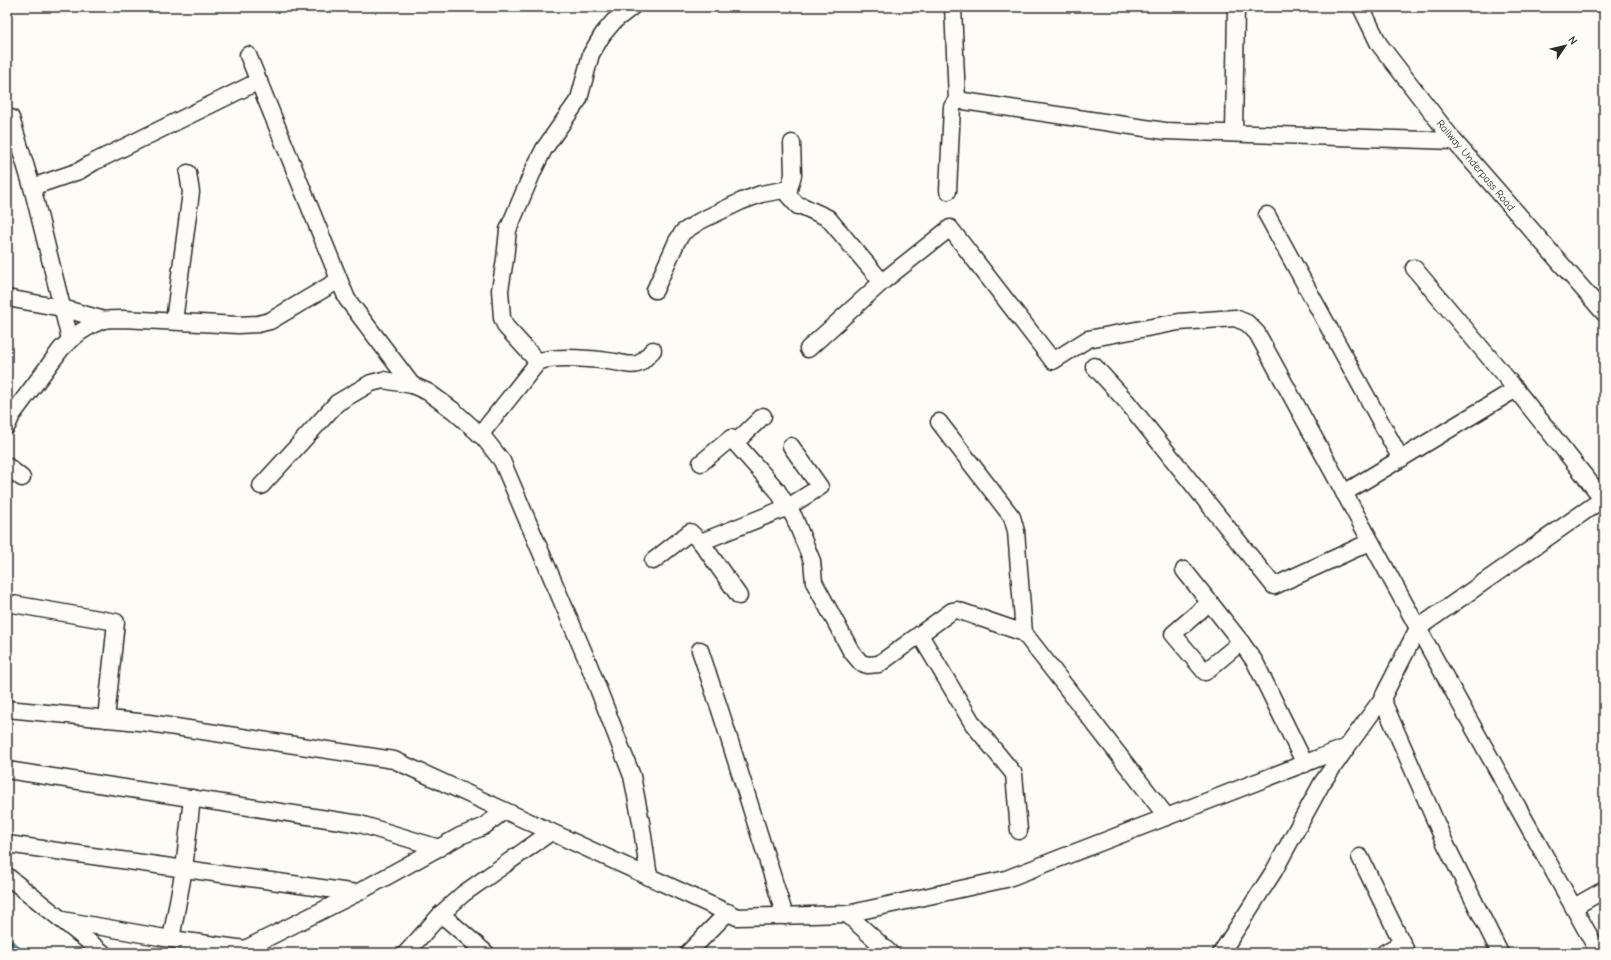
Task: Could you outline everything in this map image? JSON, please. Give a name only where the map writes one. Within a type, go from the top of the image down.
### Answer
[{"type":"street","points":[[538,362],[506,327],[502,318],[500,290],[508,230],[544,149],[579,99],[591,54],[603,34],[614,21],[632,7]]},
{"type":"street","points":[[948,191],[952,107],[957,100],[954,7]]},
{"type":"street","points":[[1234,133],[1236,7]]},
{"type":"street","name":"Railway Underpass Road","points":[[1361,7],[1379,44],[1454,141],[1604,313]]},
{"type":"street","points":[[248,55],[347,299],[412,385]]},
{"type":"street","points":[[32,188],[79,171],[94,162],[259,81]]},
{"type":"street","points":[[957,100],[1165,131],[1454,141]]},
{"type":"street","points":[[11,118],[32,188],[70,339]]},
{"type":"street","points":[[792,143],[793,175],[788,195],[798,206],[802,206],[828,218],[882,282]]},
{"type":"street","points":[[174,321],[191,192],[188,173]]},
{"type":"street","points":[[655,290],[677,241],[683,232],[700,221],[742,201],[761,194],[789,189]]},
{"type":"street","points":[[1267,215],[1401,459]]},
{"type":"street","points":[[808,349],[882,282],[950,228],[1053,361],[1088,339],[1096,337],[1179,322],[1235,318],[1247,323],[1257,333],[1370,542],[1599,953]]},
{"type":"street","points":[[1221,953],[1274,870],[1322,783],[1382,699],[1418,628],[1603,498],[1516,390],[1414,268]]},
{"type":"street","points":[[7,426],[16,409],[70,339],[104,320],[123,318],[238,325],[258,324],[270,321],[339,280]]},
{"type":"street","points":[[7,298],[62,308],[104,320]]},
{"type":"street","points":[[480,435],[538,362],[560,358],[633,365],[640,363],[653,350]]},
{"type":"street","points":[[1094,366],[1127,402],[1274,586],[1370,542]]},
{"type":"street","points":[[261,486],[337,403],[371,383],[383,380],[412,385],[428,392],[454,411],[480,435],[502,461],[587,660],[632,776],[641,822],[649,877]]},
{"type":"street","points":[[1344,493],[1516,390]]},
{"type":"street","points":[[735,443],[763,416]]},
{"type":"street","points":[[939,422],[1012,517],[1016,531],[1024,633]]},
{"type":"street","points":[[701,463],[731,438],[777,490],[788,507],[808,550],[812,561],[814,582],[851,651],[861,663],[868,666],[880,664],[952,611],[957,610],[1024,633],[1167,817]]},
{"type":"street","points":[[701,542],[788,507],[820,487],[791,446]]},
{"type":"street","points":[[7,466],[22,478]]},
{"type":"street","points":[[654,561],[690,532],[701,542],[739,596]]},
{"type":"street","points":[[1184,570],[1255,662],[1305,764]]},
{"type":"street","points":[[1210,602],[1173,634],[1205,672],[1241,642]]},
{"type":"street","points":[[7,603],[116,622],[106,719]]},
{"type":"street","points":[[920,635],[973,724],[1014,774],[1019,831]]},
{"type":"street","points":[[700,650],[785,916]]},
{"type":"street","points":[[1382,699],[1445,844],[1500,953]]},
{"type":"street","points":[[7,709],[149,723],[394,760],[738,917],[847,914],[1006,879],[1347,747]]},
{"type":"street","points":[[7,770],[360,824],[439,848]]},
{"type":"street","points":[[171,939],[184,869],[192,798]]},
{"type":"street","points":[[62,920],[241,951],[357,893],[460,836],[483,827],[504,811]]},
{"type":"street","points":[[406,953],[441,914],[477,884],[551,832]]},
{"type":"street","points":[[7,844],[357,893]]},
{"type":"street","points":[[1360,857],[1405,948],[1384,953]]},
{"type":"street","points":[[7,876],[103,953]]},
{"type":"street","points":[[1574,907],[1604,890]]},
{"type":"street","points":[[688,953],[728,912]]},
{"type":"street","points":[[441,914],[486,953]]},
{"type":"street","points":[[847,914],[890,953]]},
{"type":"waterway","points":[[7,939],[24,953]]}]
